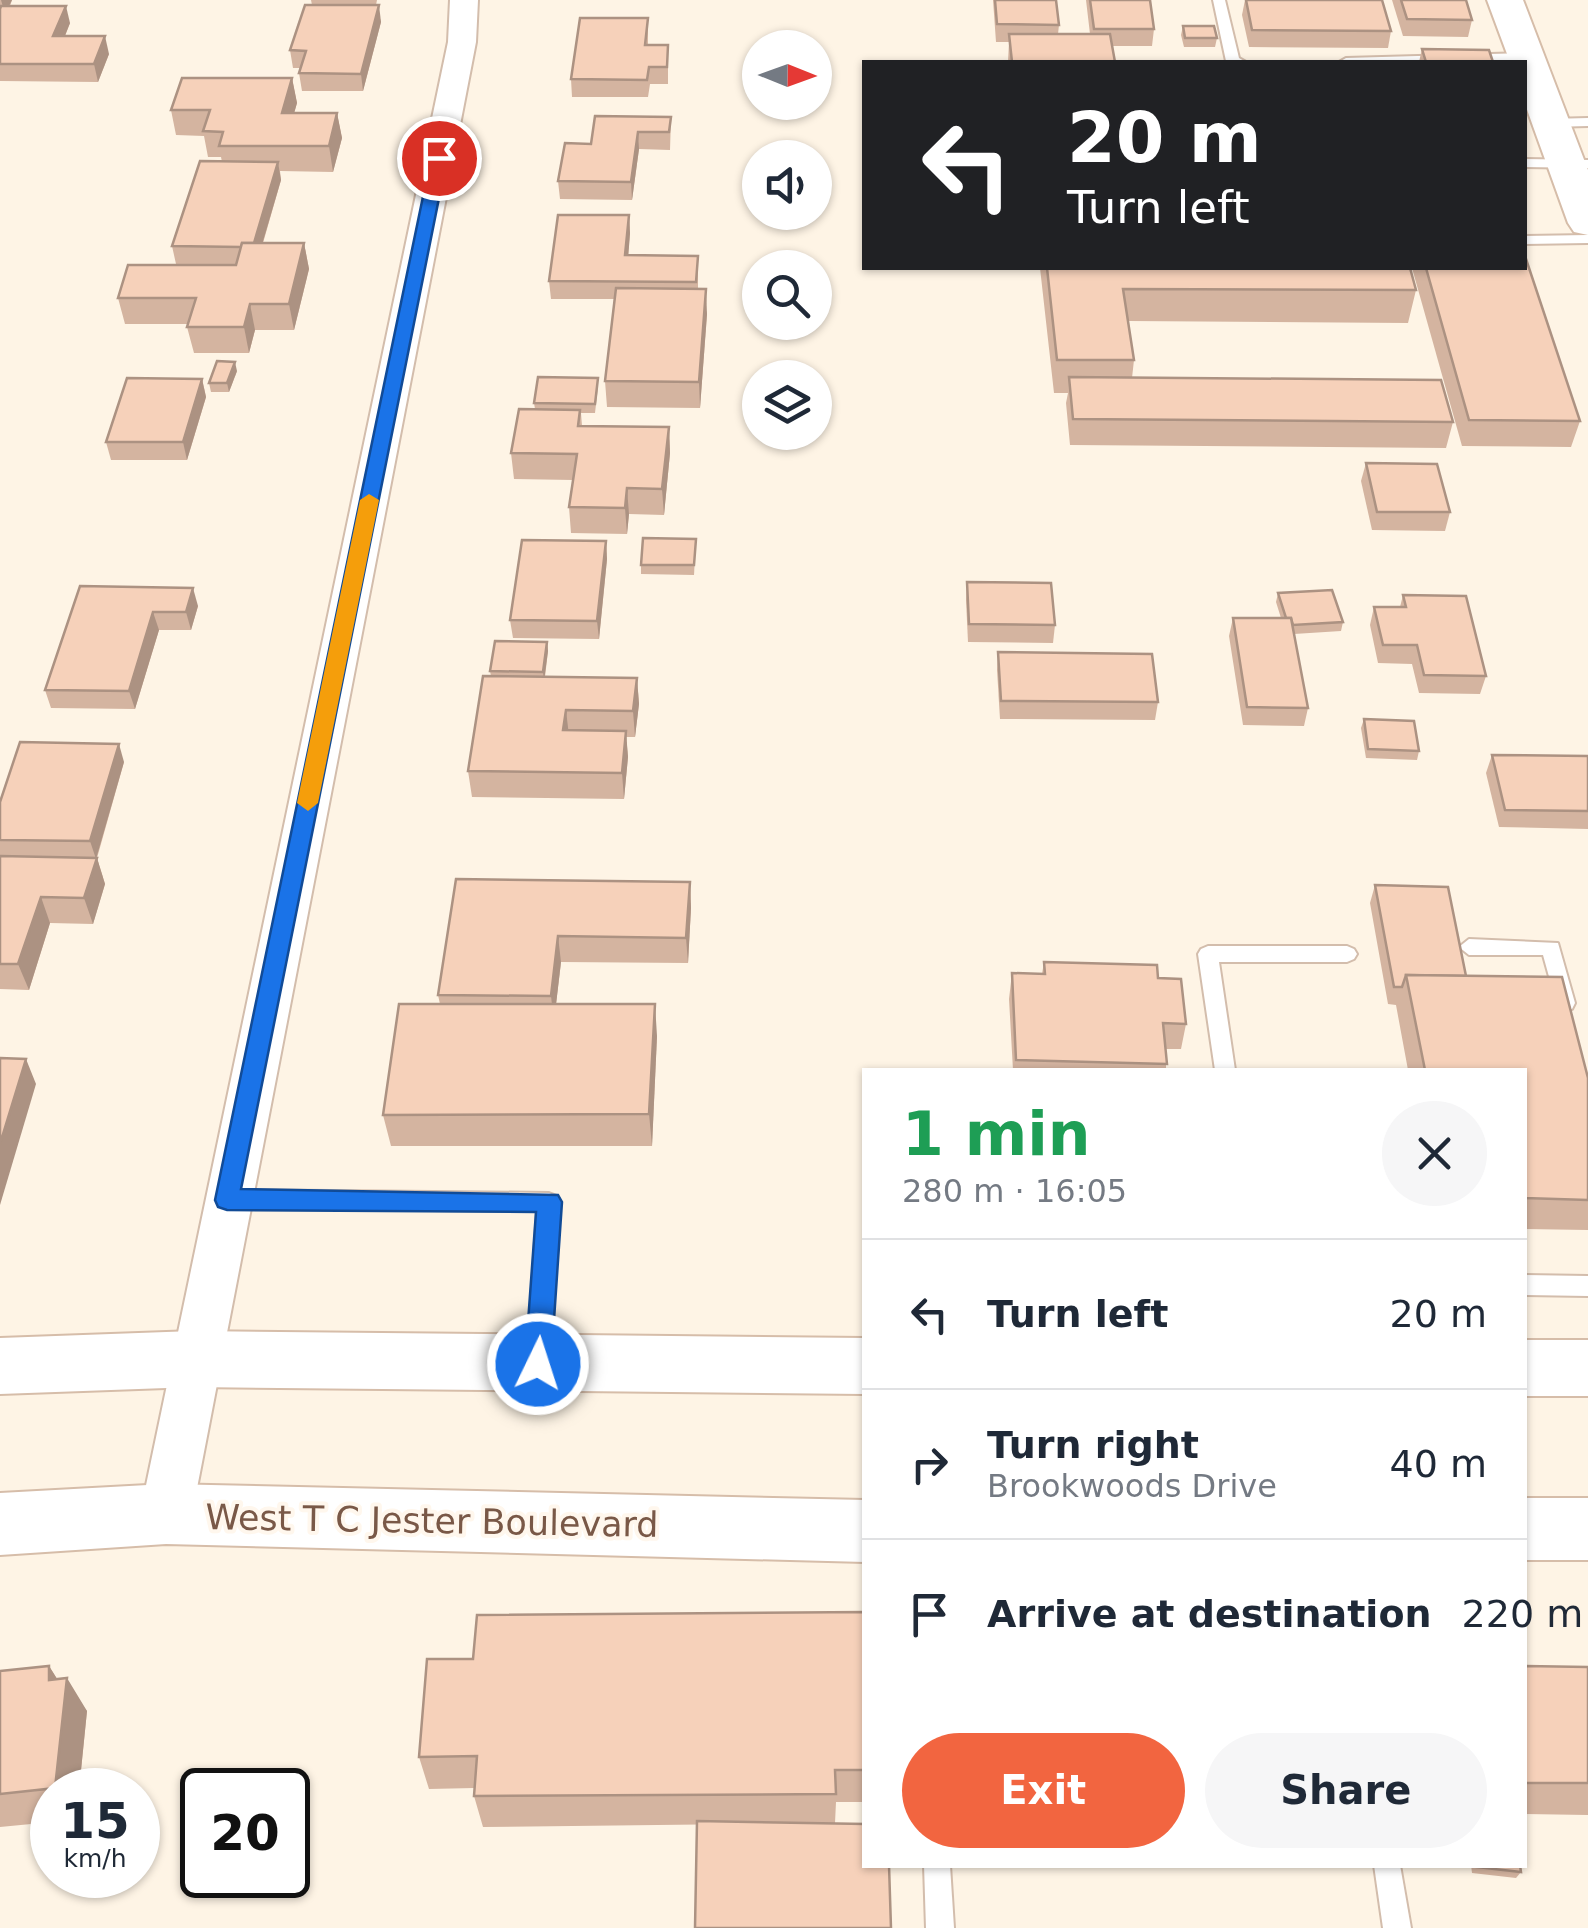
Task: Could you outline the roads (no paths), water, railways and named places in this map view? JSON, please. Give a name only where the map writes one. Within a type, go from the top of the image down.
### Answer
[{"type":"main road","points":[[1505,0],[1526,57],[1569,122],[1588,223]]},
{"type":"main road","points":[[0,1366],[194,1359],[862,1366]]},
{"type":"main road","points":[[1527,1368],[1588,1368]]},
{"type":"main road","name":"West T C Jester Boulevard","points":[[0,1524],[166,1514],[862,1531]]},
{"type":"main road","points":[[1527,1529],[1588,1529]]},
{"type":"street","points":[[166,1514],[194,1359],[462,42],[464,0]]},
{"type":"lane","points":[[1218,0],[1233,60]]},
{"type":"lane","points":[[1418,60],[1526,57]]},
{"type":"lane","points":[[1527,163],[1577,164]]},
{"type":"lane","points":[[1527,240],[1588,238]]},
{"type":"lane","points":[[1469,947],[1551,948],[1570,1017]]},
{"type":"lane","points":[[1225,1068],[1208,954],[1347,954]]},
{"type":"lane","points":[[227,1200],[549,1202],[538,1364]]},
{"type":"lane","points":[[1527,1285],[1588,1286]]},
{"type":"lane","points":[[938,1868],[940,1928]]},
{"type":"lane","points":[[1387,1868],[1397,1928]]}]
